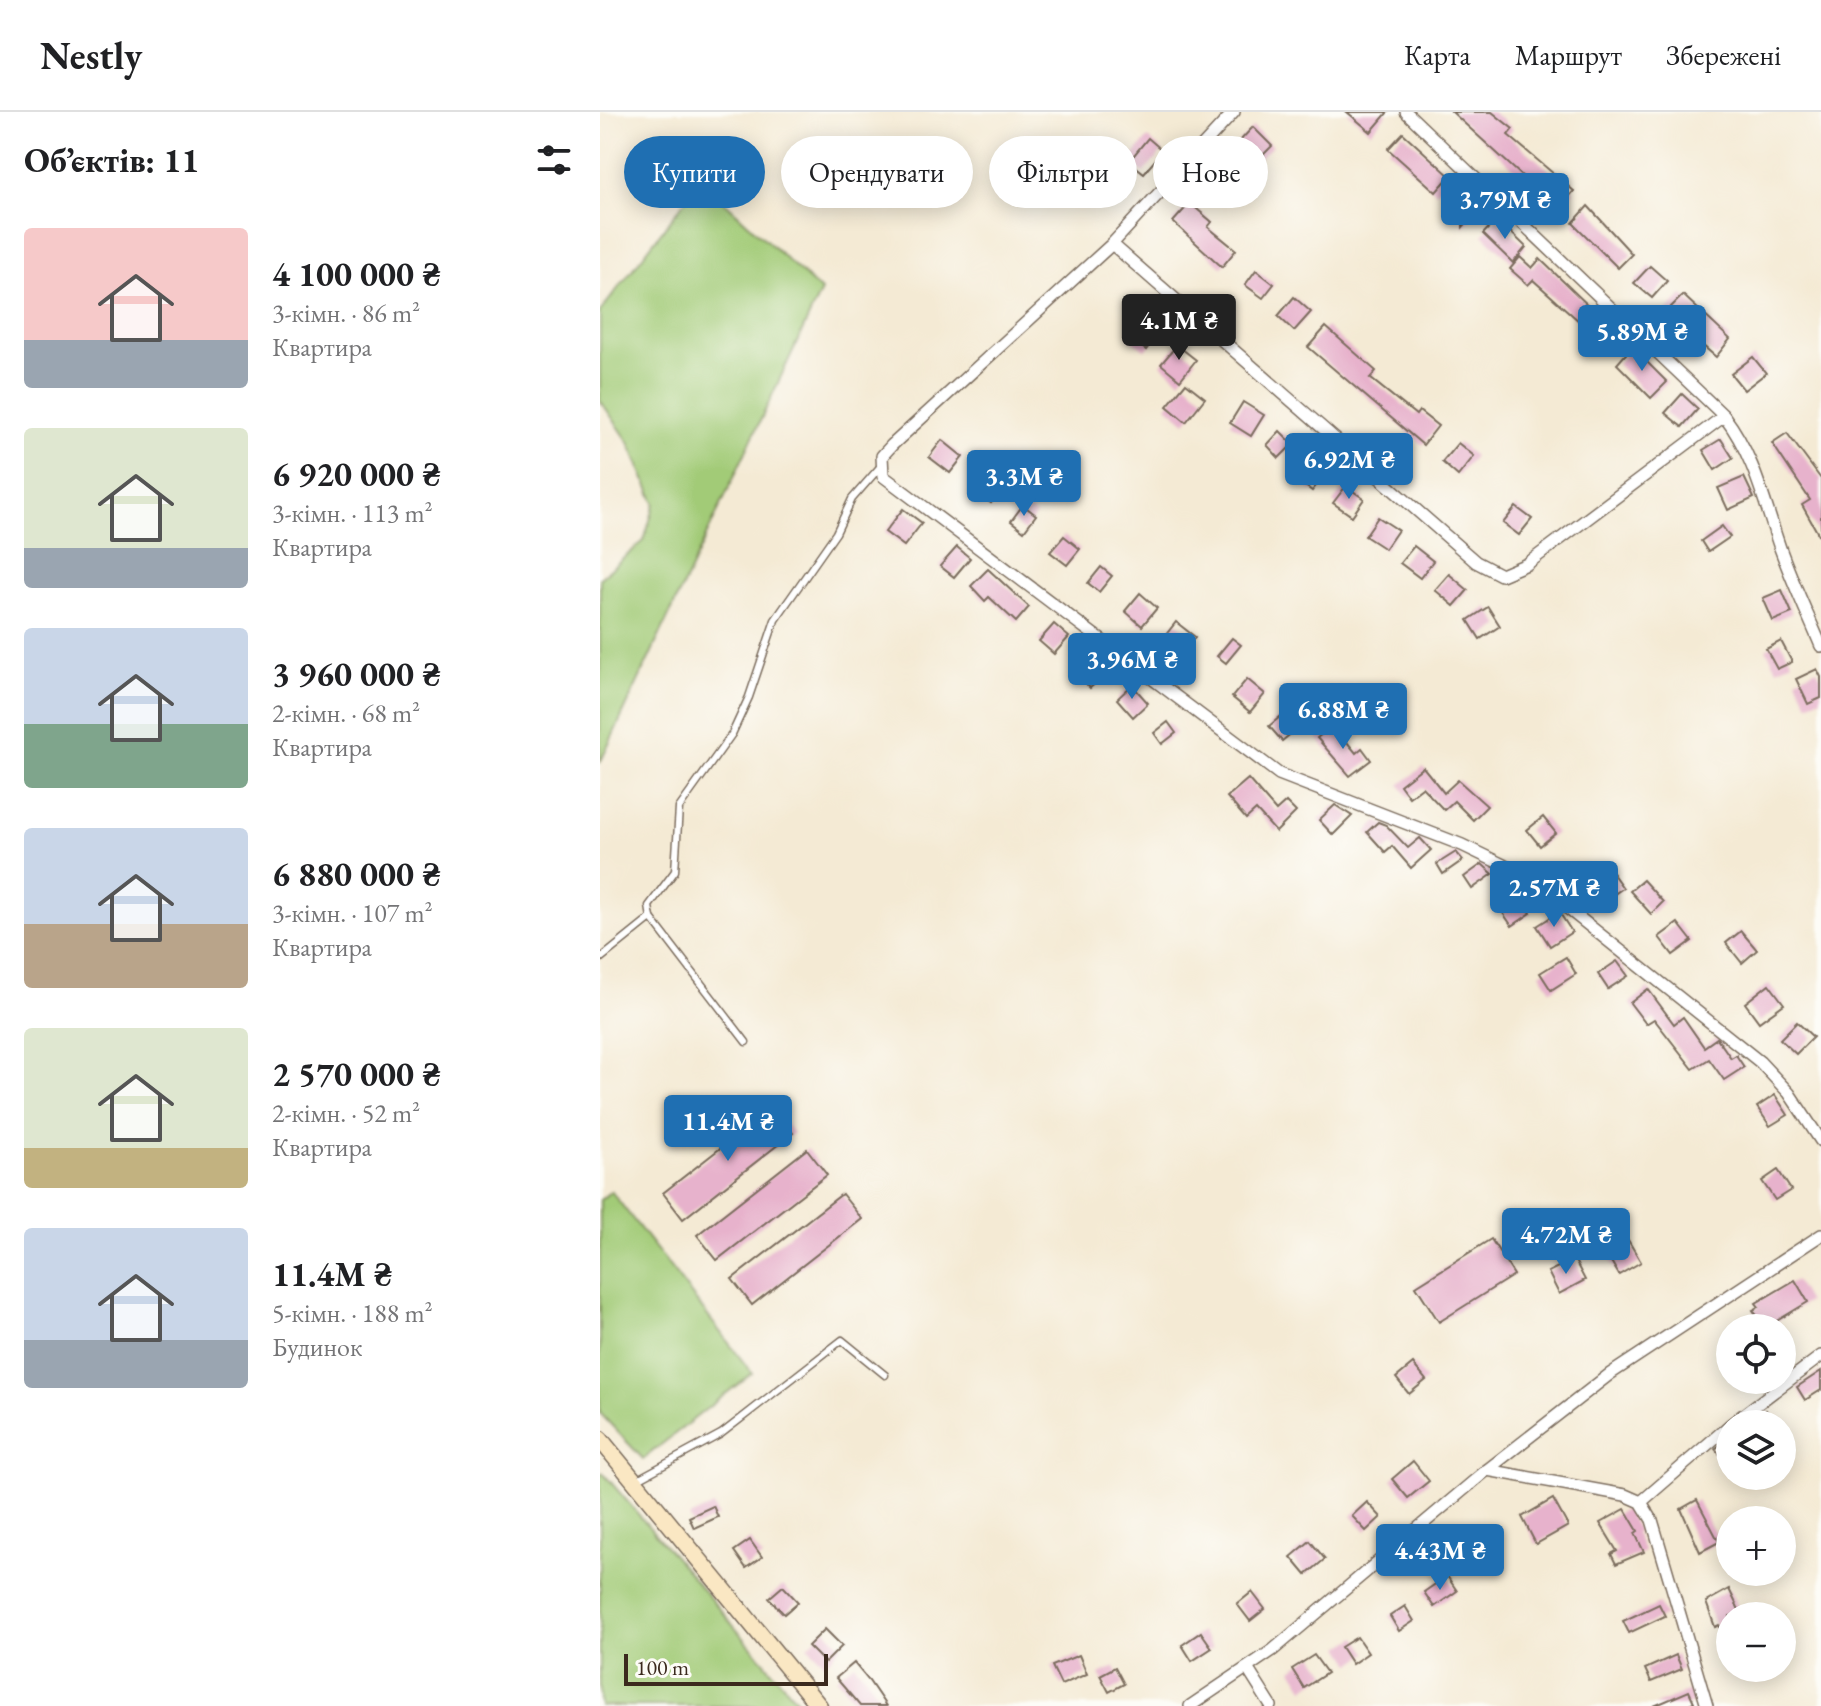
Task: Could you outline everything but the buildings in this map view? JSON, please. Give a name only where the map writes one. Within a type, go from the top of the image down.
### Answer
[{"type":"street","points":[[1234,112],[1112,244],[892,445],[882,456],[880,467],[892,484],[1259,762],[1293,780],[1462,845],[1520,873],[1547,892],[1760,1062],[1789,1093],[1821,1141]]},
{"type":"street","points":[[1406,112],[1724,416],[1740,437],[1754,468],[1781,550],[1821,646]]},
{"type":"street","points":[[1112,244],[1476,562],[1501,575],[1527,564],[1724,416]]},
{"type":"street","points":[[1190,1706],[1247,1668],[1487,1470],[1610,1374],[1821,1235]]},
{"type":"street","points":[[1749,1410],[1821,1356]]},
{"type":"street","points":[[1641,1502],[1716,1436]]},
{"type":"street","points":[[600,1439],[819,1706]]},
{"type":"street","points":[[1487,1470],[1625,1495],[1641,1502],[1652,1520],[1707,1706]]},
{"type":"street","points":[[1247,1668],[1271,1706]]},
{"type":"lane","points":[[746,1042],[651,918],[649,906],[675,871],[679,808],[732,734],[749,697],[775,620],[836,533],[852,499],[880,467]]},
{"type":"lane","points":[[600,959],[651,918]]},
{"type":"lane","points":[[636,1480],[721,1434],[842,1340],[885,1375]]},
{"type":"green space","points":[[680,208],[731,208],[821,291],[600,763],[600,578],[644,541],[655,503],[629,442],[600,400],[600,312]]},
{"type":"green space","points":[[611,1191],[752,1373],[643,1459],[600,1413],[600,1200]]},
{"type":"green space","points":[[603,1473],[802,1706],[600,1706],[600,1475]]}]
